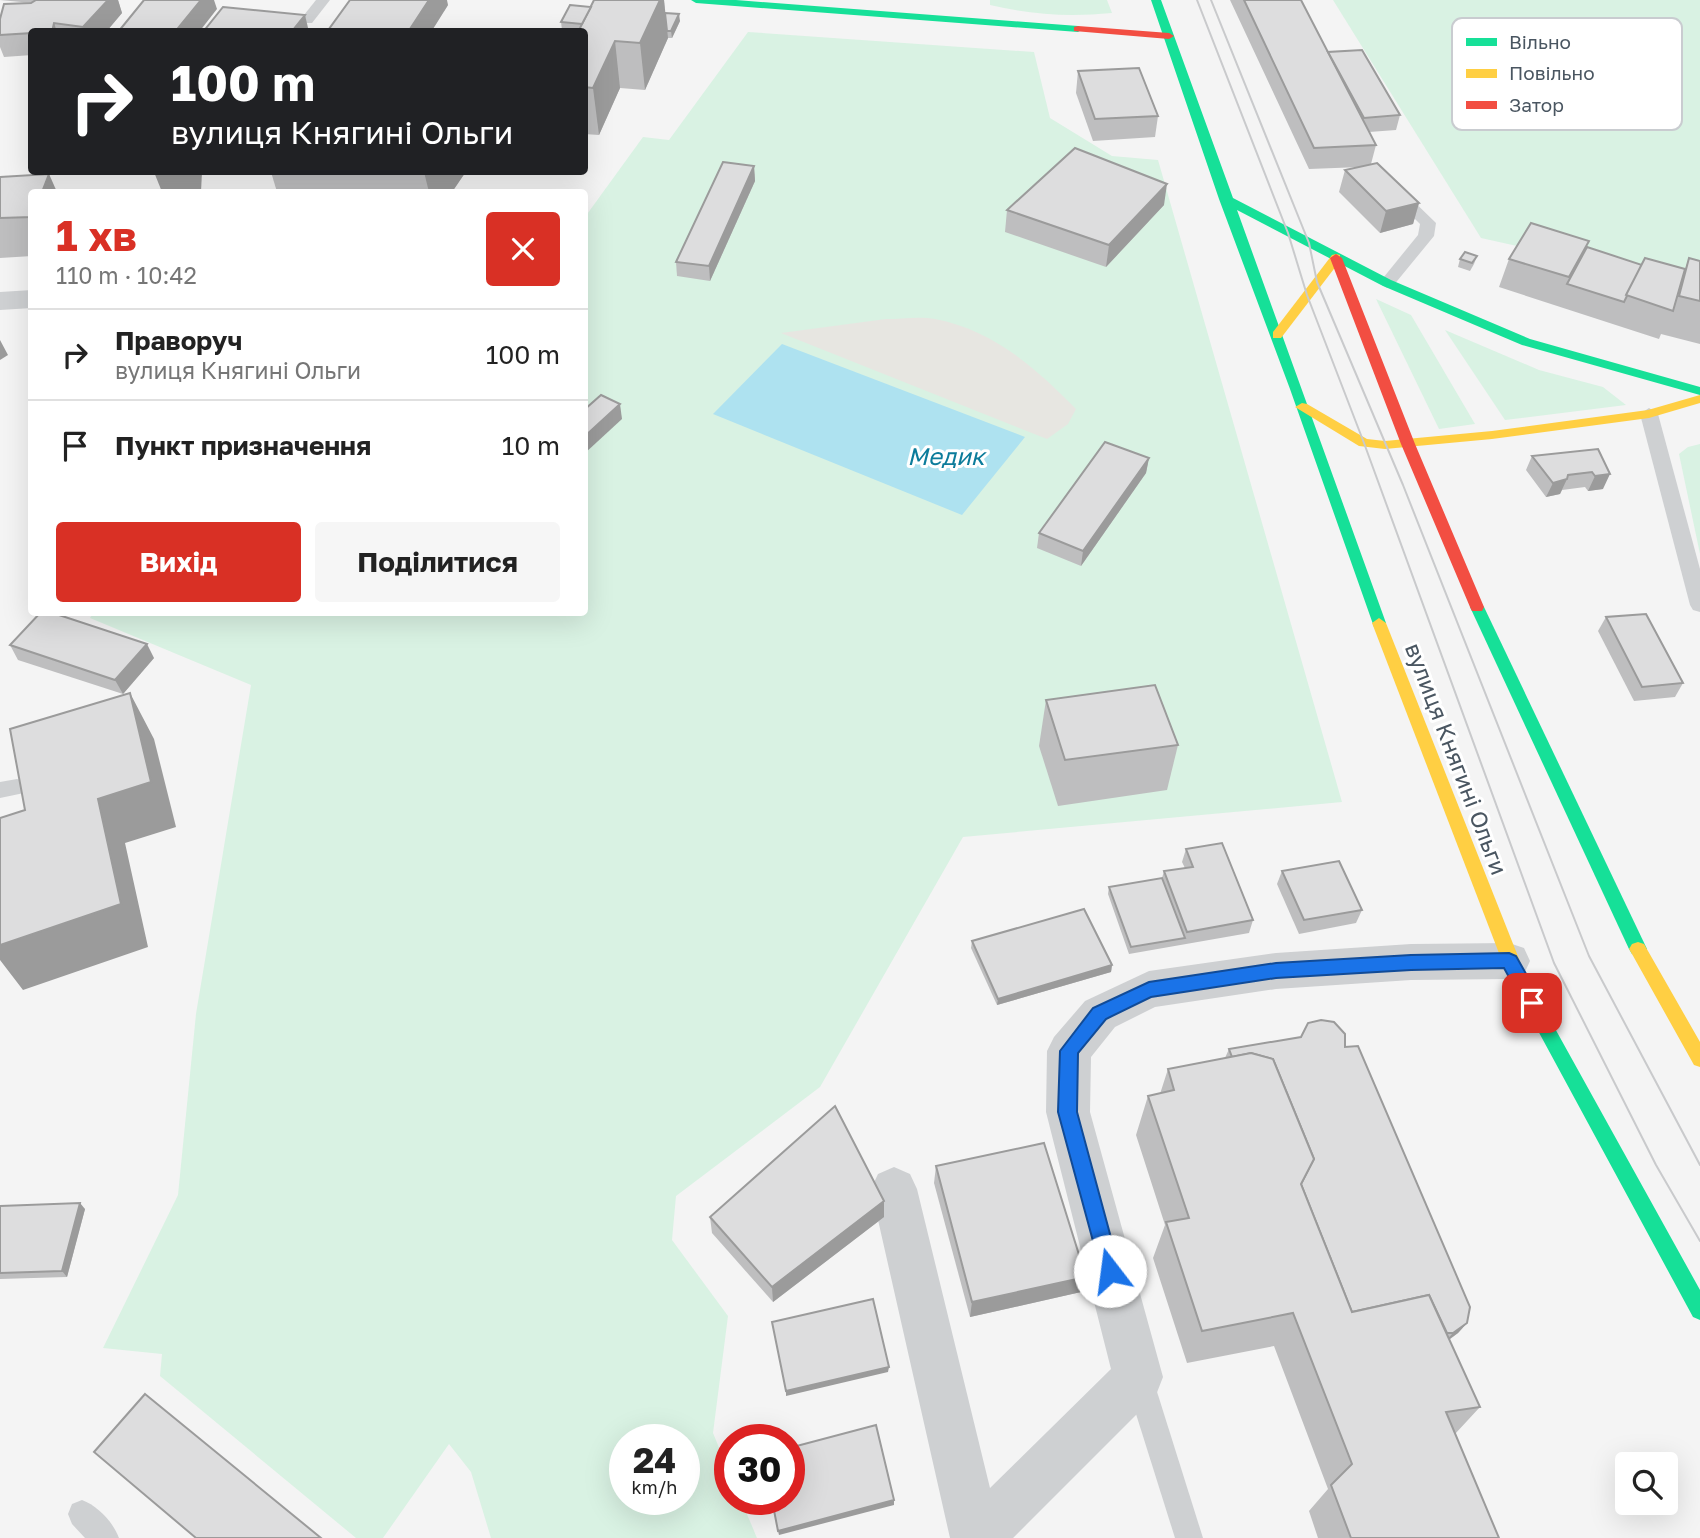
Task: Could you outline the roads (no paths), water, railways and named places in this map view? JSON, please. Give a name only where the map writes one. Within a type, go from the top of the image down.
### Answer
[{"type":"main road","points":[[696,0],[834,5],[1169,36]]},
{"type":"main road","name":"вулиця Княгині Ольги","points":[[1156,0],[1225,199],[1327,468],[1382,631],[1509,961],[1700,1310]]},
{"type":"main road","points":[[1225,199],[1387,283],[1526,342],[1700,391]]},
{"type":"main road","points":[[1277,335],[1336,258]]},
{"type":"main road","points":[[1336,258],[1408,444],[1479,610],[1643,959],[1700,1059]]},
{"type":"main road","points":[[1303,407],[1364,443],[1408,444],[1649,414],[1700,399]]},
{"type":"street","points":[[0,301],[28,299]]},
{"type":"street","points":[[976,1538],[1138,1377],[1068,1112],[1069,1051],[1100,1014],[1149,989],[1276,971],[1411,962],[1509,961]]},
{"type":"street","points":[[894,1189],[976,1538]]},
{"type":"lane","points":[[307,20],[323,0]]},
{"type":"lane","points":[[1385,182],[1429,223],[1426,236],[1387,283]]},
{"type":"lane","points":[[1649,414],[1700,605]]},
{"type":"lane","points":[[1138,1377],[1189,1538]]},
{"type":"lane","points":[[82,1514],[106,1538]]},
{"type":"water","name":"Медик","points":[[782,344],[1025,437],[962,515],[713,414]]},
{"type":"tram line","points":[[1197,0],[1288,233],[1307,295],[1364,443],[1554,963],[1656,1165],[1700,1241]]},
{"type":"tram line","points":[[1211,0],[1309,243],[1317,282],[1403,485],[1589,956],[1700,1165]]}]
